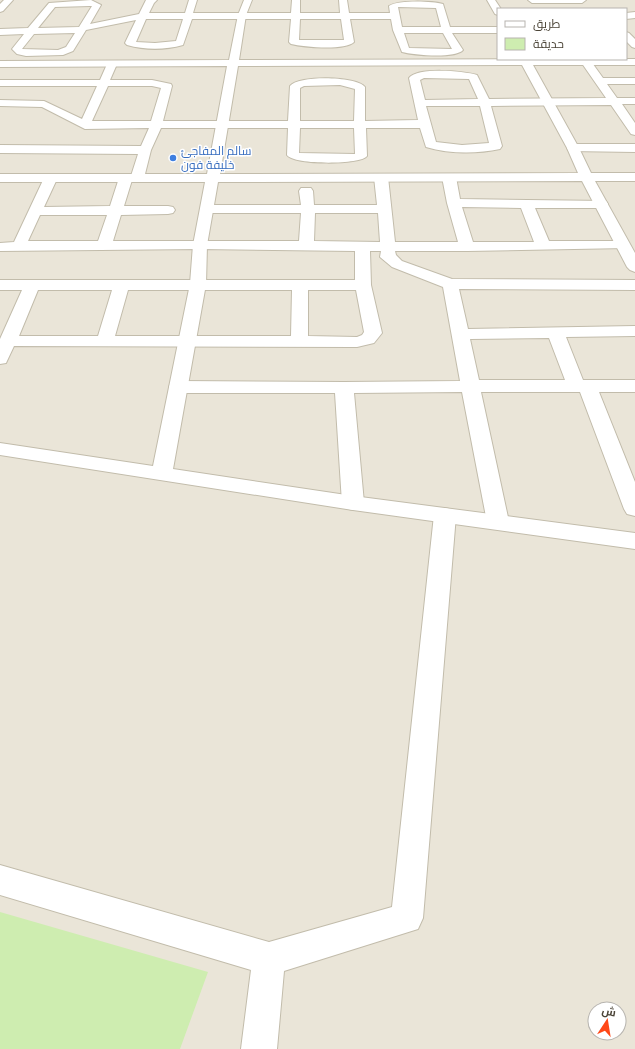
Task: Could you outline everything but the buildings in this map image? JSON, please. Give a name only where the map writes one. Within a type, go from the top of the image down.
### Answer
[{"type":"street","points":[[0,9],[9,0]]},
{"type":"street","points":[[153,0],[150,2],[142,16],[130,43],[171,45],[180,43],[193,0]]},
{"type":"street","points":[[162,473],[198,284],[200,245],[214,177],[242,15],[248,0]]},
{"type":"street","points":[[296,0],[294,42],[302,44],[347,44],[349,42],[343,0]]},
{"type":"street","points":[[491,0],[497,10]]},
{"type":"street","points":[[532,0],[582,0],[589,8]]},
{"type":"street","points":[[96,4],[97,5],[83,29],[70,49],[66,51],[59,53],[20,52],[17,49],[52,5],[96,4]]},
{"type":"street","points":[[395,4],[440,6],[446,30],[458,50],[407,51],[405,50],[397,24],[393,6],[395,4]]},
{"type":"street","points":[[0,32],[83,29],[142,16],[242,15],[345,18],[446,30],[497,30]]},
{"type":"street","points":[[627,36],[635,45]]},
{"type":"street","points":[[525,61],[548,101],[573,148],[586,177],[635,267]]},
{"type":"street","points":[[0,77],[4,64],[525,61],[635,62]]},
{"type":"street","points":[[590,61],[600,81],[635,131]]},
{"type":"street","points":[[85,125],[105,83],[112,64]]},
{"type":"street","points":[[423,75],[473,77],[484,102],[496,146],[488,148],[435,146],[430,144],[414,78],[423,75]]},
{"type":"street","points":[[600,81],[635,81]]},
{"type":"street","points":[[0,83],[152,83],[167,86],[156,126],[116,210],[104,246]]},
{"type":"street","points":[[302,83],[355,84],[360,87],[362,116],[361,156],[355,158],[296,157],[293,155],[294,124],[295,86],[302,83]]},
{"type":"street","points":[[0,103],[44,104],[85,125],[156,126],[294,124],[362,116],[422,113],[484,102],[635,101]]},
{"type":"street","points":[[406,113],[422,113]]},
{"type":"street","points":[[573,148],[635,148]]},
{"type":"street","points":[[0,149],[145,150]]},
{"type":"street","points":[[381,177],[388,257],[398,264],[450,284],[635,285]]},
{"type":"street","points":[[449,177],[454,203],[467,247]]},
{"type":"street","points":[[0,178],[635,177]]},
{"type":"street","points":[[19,246],[50,179]]},
{"type":"street","points":[[306,190],[308,209],[306,246]]},
{"type":"street","points":[[454,203],[601,204]]},
{"type":"street","points":[[527,204],[543,246]]},
{"type":"street","points":[[208,209],[384,209]]},
{"type":"street","points":[[35,211],[168,210]]},
{"type":"street","points":[[0,247],[200,245],[467,247],[622,245]]},
{"type":"street","points":[[7,341],[105,342],[187,340],[357,342],[368,339],[372,333],[363,285],[362,246]]},
{"type":"street","points":[[450,284],[498,522]]},
{"type":"street","points":[[0,285],[363,285]]},
{"type":"street","points":[[299,341],[300,285]]},
{"type":"street","points":[[0,358],[32,286]]},
{"type":"street","points":[[105,342],[121,286]]},
{"type":"street","points":[[460,334],[635,331]]},
{"type":"street","points":[[555,332],[582,386],[635,509]]},
{"type":"street","points":[[178,387],[344,388],[635,386]]},
{"type":"street","points":[[344,388],[353,503]]},
{"type":"street","points":[[0,449],[353,503],[635,541]]},
{"type":"street","points":[[0,880],[269,959],[407,918],[445,515]]},
{"type":"street","points":[[259,1049],[269,959]]},
{"type":"shaded area","points":[[0,0],[635,0],[635,1049],[0,1049]]},
{"type":"green space","points":[[0,912],[208,972],[180,1049],[0,1049]]},
{"type":"place","name":"سالم المفاجئ خليفة فون","points":[[173,158]]}]
